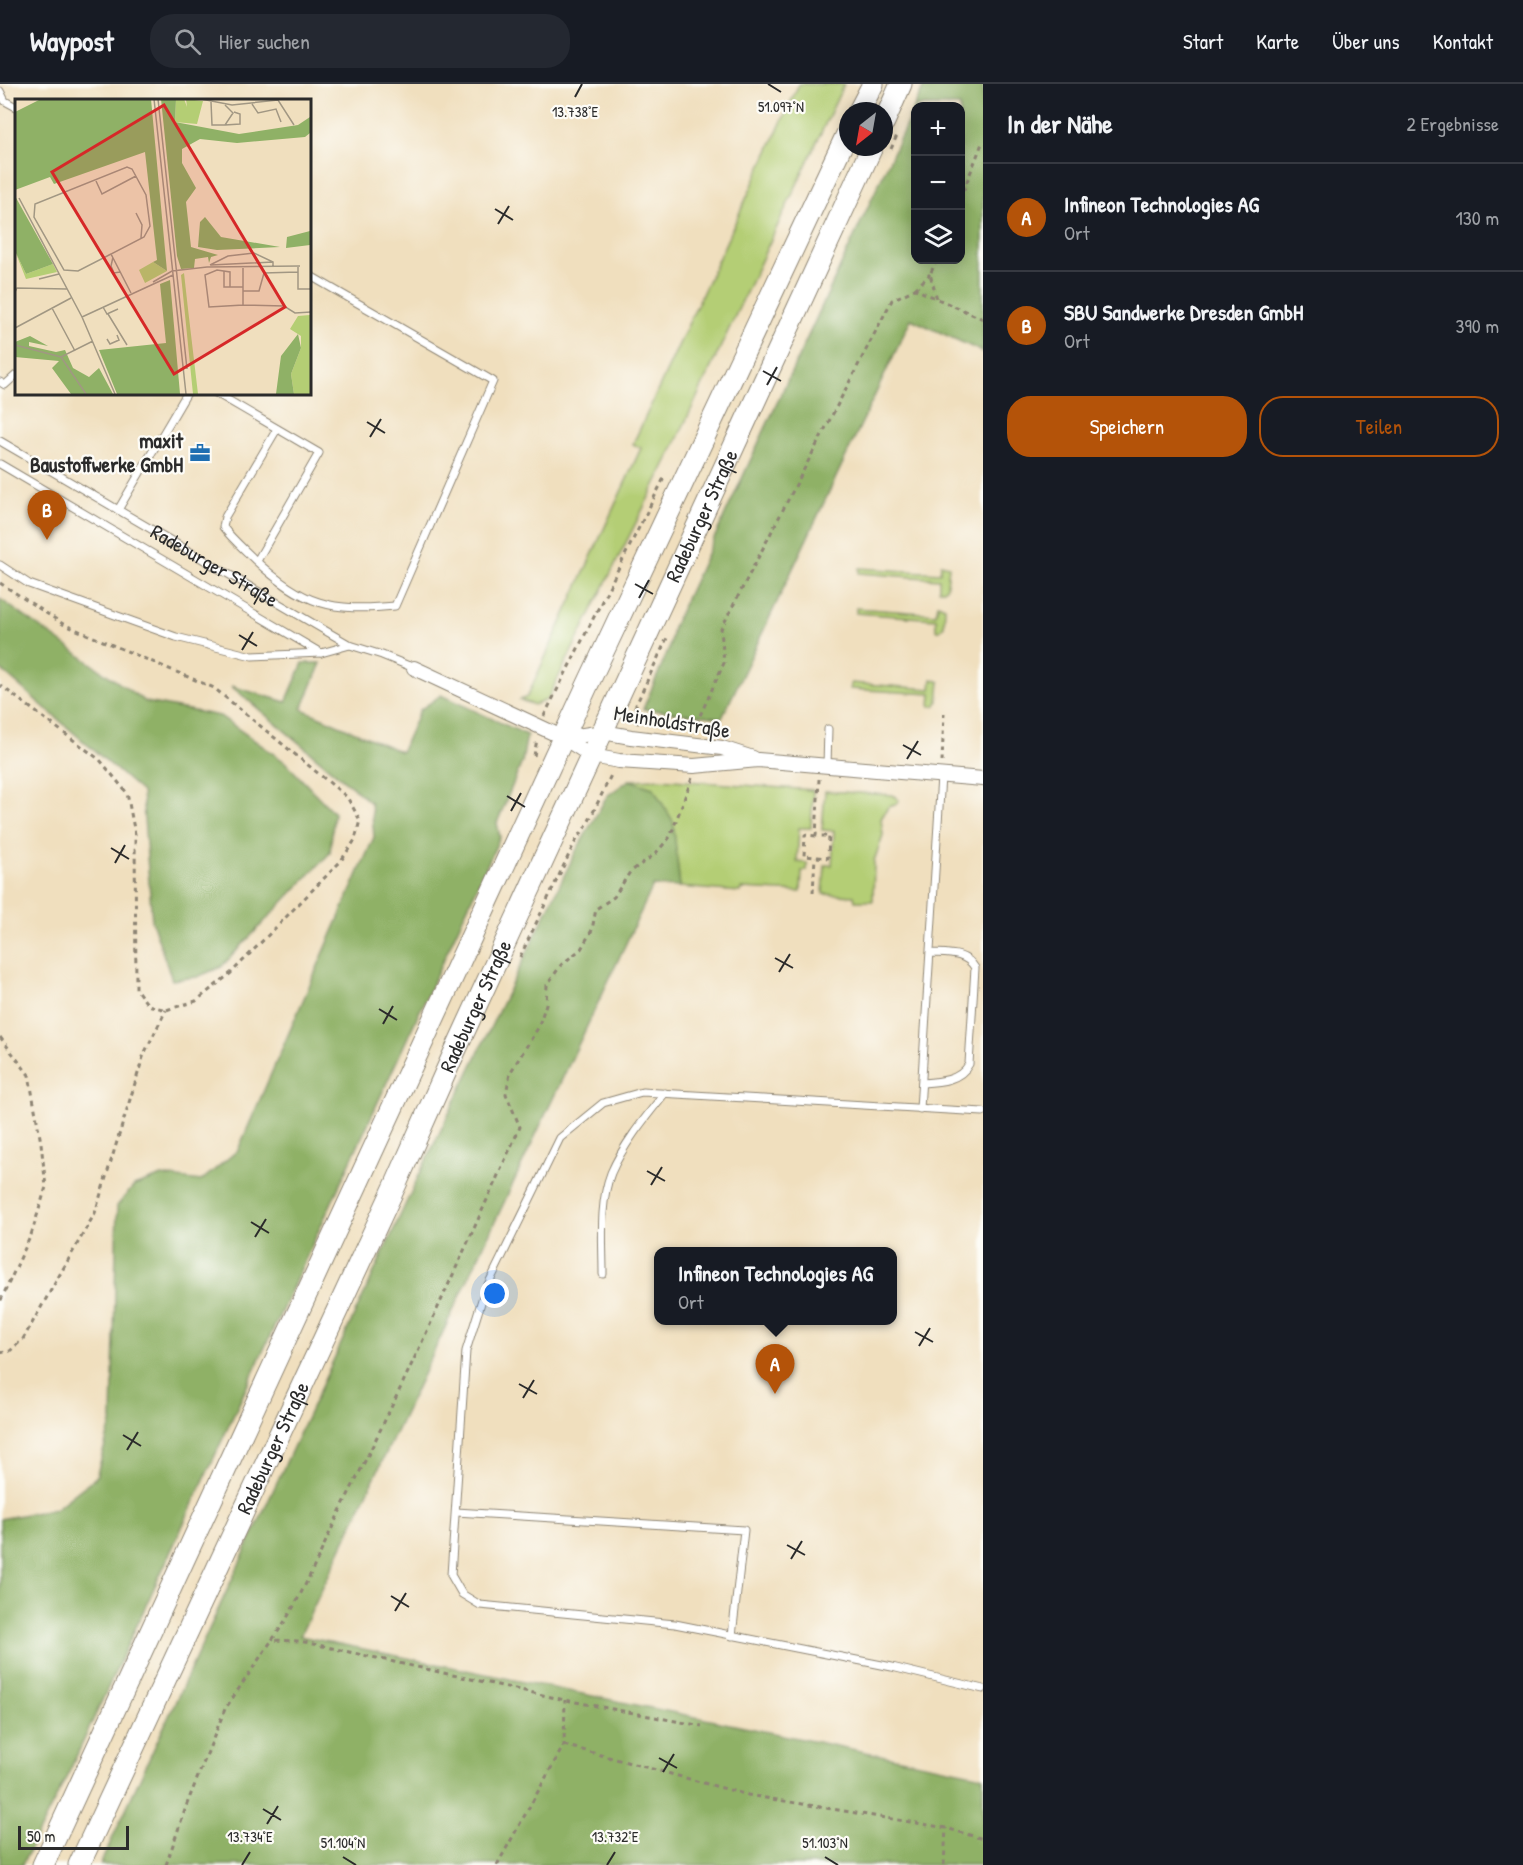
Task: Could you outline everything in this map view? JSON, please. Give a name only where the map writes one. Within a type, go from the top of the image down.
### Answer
[{"type":"main road","points":[[864,102],[873,84]]},
{"type":"main road","points":[[893,103],[902,84]]},
{"type":"main road","name":"Radeburger Straße","points":[[43,1865],[564,738],[839,151]]},
{"type":"main road","name":"Radeburger Straße","points":[[79,1865],[396,1184],[868,156]]},
{"type":"street","name":"Radeburger Straße","points":[[414,668],[564,738]]},
{"type":"street","name":"Meinholdstraße","points":[[564,738],[603,732],[722,748],[758,760]]},
{"type":"street","name":"Meinholdstraße","points":[[564,738],[592,756],[619,761],[694,766],[758,760],[983,779]]},
{"type":"lane","points":[[0,91],[5,100],[15,106]]},
{"type":"lane","points":[[277,429],[225,517],[223,526],[231,537],[257,561],[297,594],[327,605],[364,609],[395,606],[493,381],[310,276]]},
{"type":"lane","points":[[0,382],[5,385],[15,376]]},
{"type":"lane","points":[[118,510],[186,394]]},
{"type":"lane","points":[[218,394],[320,453],[257,561]]},
{"type":"lane","name":"Radeburger Straße","points":[[0,441],[350,645],[414,668]]},
{"type":"lane","points":[[0,464],[321,653]]},
{"type":"lane","points":[[0,565],[29,584],[176,637],[252,656],[321,653],[350,645]]},
{"type":"lane","points":[[823,765],[828,729]]},
{"type":"lane","points":[[920,1109],[941,776]]},
{"type":"lane","points":[[922,1083],[943,1082],[966,1068],[969,1064],[972,1031],[975,968],[970,960],[962,955],[931,953]]},
{"type":"lane","points":[[983,1112],[642,1092],[603,1103],[560,1138],[484,1293],[466,1351],[451,1575],[462,1594],[480,1605],[675,1624],[892,1667],[983,1689]]},
{"type":"lane","points":[[603,1274],[604,1208],[611,1174],[631,1136],[665,1093]]},
{"type":"lane","points":[[456,1512],[744,1530],[732,1636]]},
{"type":"path","points":[[965,186],[983,141]]},
{"type":"path","points":[[696,738],[699,720],[724,663],[721,629],[892,300],[915,289],[930,274],[935,264]]},
{"type":"path","points":[[930,274],[937,299]]},
{"type":"path","points":[[915,289],[983,319]]},
{"type":"path","points":[[0,583],[63,624],[214,688],[347,796],[360,820],[355,840],[340,862],[231,973],[196,1001],[166,1010],[148,1005],[136,989],[135,834],[127,793],[100,760],[0,685]]},
{"type":"path","points":[[640,719],[635,707],[668,634]]},
{"type":"path","points":[[941,776],[944,713]]},
{"type":"path","points":[[816,836],[823,765]]},
{"type":"path","points":[[166,1865],[187,1804],[225,1709],[297,1603],[395,1401],[520,1127],[506,1094],[510,1073],[538,1028],[546,1004],[547,985],[561,965],[581,949],[592,930],[596,909],[614,897],[630,872],[655,854],[670,837],[694,773]]},
{"type":"path","points":[[576,825],[584,828]]},
{"type":"path","points":[[805,835],[816,836],[829,836],[828,858],[804,856],[805,835]]},
{"type":"path","points":[[813,893],[815,857]]},
{"type":"path","points":[[0,1353],[10,1351],[23,1339],[95,1213],[144,1054],[166,1010]]},
{"type":"path","points":[[0,1037],[29,1075],[46,1187],[31,1235],[0,1302]]},
{"type":"path","points":[[272,1640],[300,1641],[565,1700],[702,1726]]},
{"type":"path","points":[[497,1865],[564,1745],[565,1700]]},
{"type":"path","points":[[564,1745],[748,1795],[946,1828],[983,1839]]},
{"type":"path","points":[[944,1865],[946,1828]]},
{"type":"green space","points":[[799,84],[844,84],[668,459],[547,700],[534,705],[520,700],[527,697],[641,448],[633,444]]},
{"type":"green space","points":[[925,84],[983,84],[983,352],[911,319],[722,718],[643,709],[669,648],[673,627],[911,114],[911,264],[965,264],[965,102],[917,102]]},
{"type":"green space","points":[[941,564],[949,566],[947,586],[944,590],[939,590],[939,579],[859,573],[859,568],[940,573]]},
{"type":"green space","points":[[0,599],[146,702],[220,716],[285,762],[334,813],[330,853],[221,967],[197,977],[172,980],[152,921],[142,792],[0,669]]},
{"type":"green space","points":[[938,604],[945,607],[944,626],[940,630],[936,630],[936,619],[856,613],[856,608],[936,614]]},
{"type":"green space","points":[[303,663],[321,663],[302,709],[401,752],[420,710],[441,695],[527,735],[522,762],[497,823],[500,837],[71,1768],[22,1865],[0,1865],[0,1519],[55,1509],[96,1477],[112,1420],[117,1206],[134,1186],[162,1176],[201,1181],[238,1150],[374,837],[371,803],[231,686],[286,702]]},
{"type":"green space","points":[[932,679],[940,682],[938,702],[935,706],[930,706],[931,694],[850,689],[851,683],[931,689]]},
{"type":"green space","points":[[659,779],[813,790],[811,828],[799,828],[797,862],[807,863],[807,871],[802,871],[801,892],[741,889],[740,892],[680,887],[672,821],[653,788],[629,780]]},
{"type":"green space","points":[[629,780],[653,788],[673,821],[680,887],[653,886],[300,1636],[983,1776],[983,1865],[100,1865],[419,1175],[576,851],[607,796]]},
{"type":"green space","points":[[825,791],[893,795],[899,800],[895,805],[888,807],[881,819],[883,835],[874,861],[873,901],[855,901],[854,896],[823,894],[825,865],[832,865],[834,831],[822,830]]},
{"type":"place","name":"maxit Baustoffwerke GmbH","points":[[200,453]]},
{"type":"place","name":"SBU Sandwerke Dresden GmbH","points":[[47,540]]},
{"type":"place","name":"Infineon Technologies AG","points":[[775,1394]]}]
